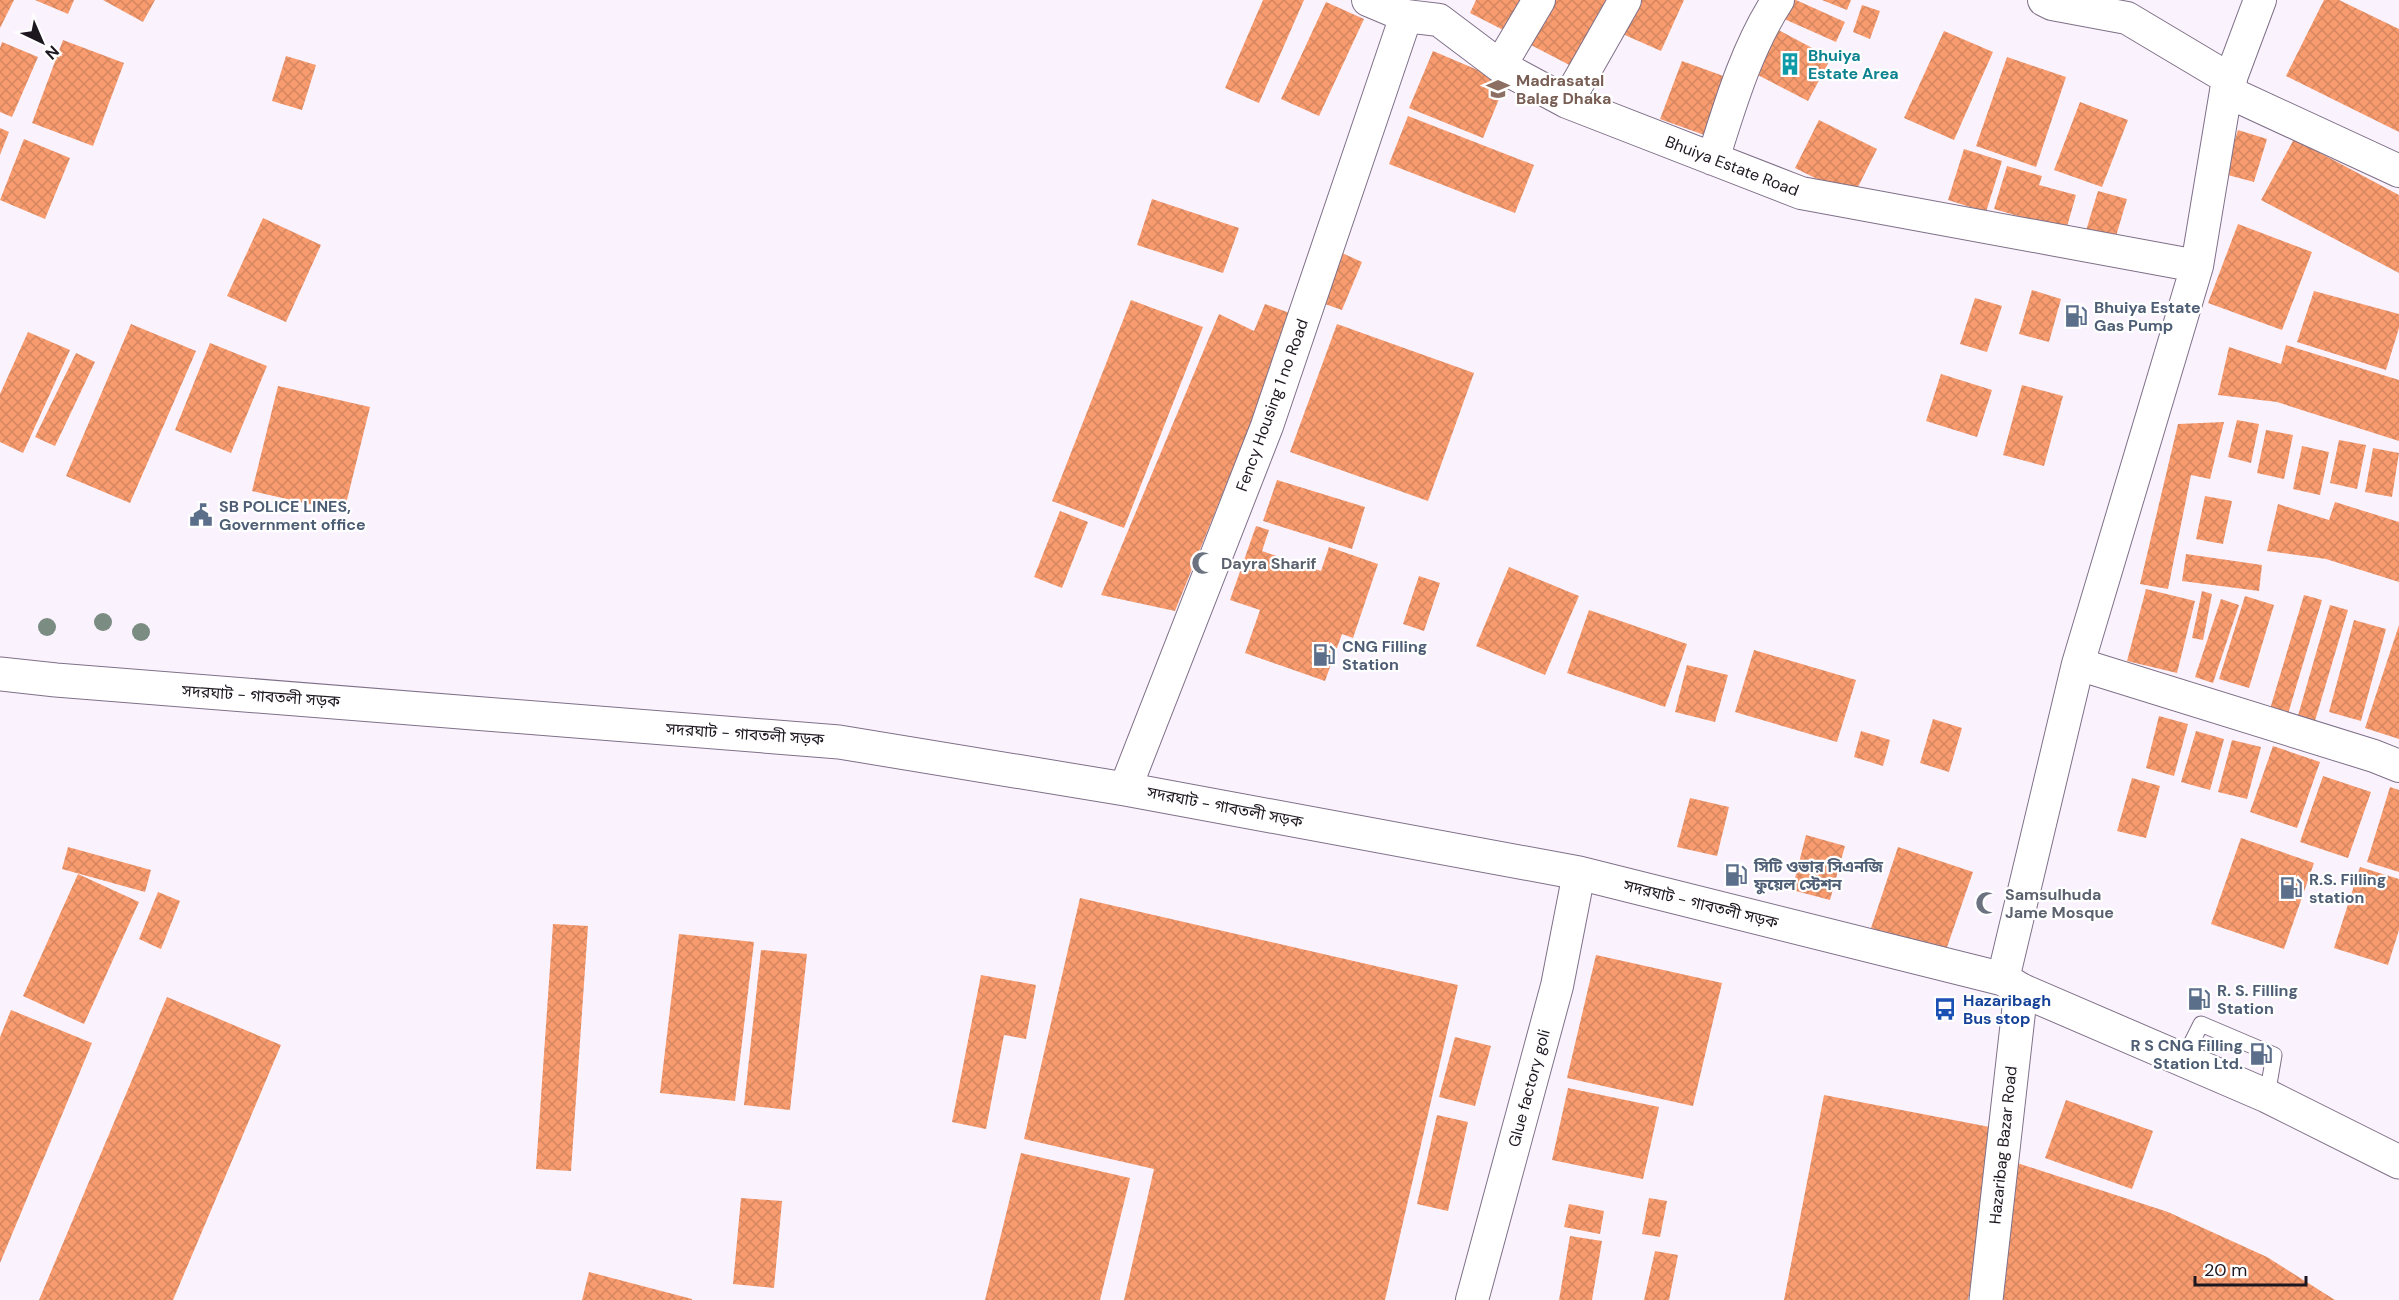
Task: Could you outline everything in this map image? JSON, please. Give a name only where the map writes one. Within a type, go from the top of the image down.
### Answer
[{"type":"main road","name":"সদরঘাট - গাবতলী সড়ক","points":[[0,674],[839,742],[1125,789],[1580,873],[2012,984],[2267,1096],[2399,1162]]},
{"type":"main road","name":"Hazaribag Bazar Road","points":[[1986,1300],[2012,984]]},
{"type":"street","name":"Bhuiya Estate Road","points":[[1368,0],[1406,16],[1445,10],[1500,66],[1567,102],[1801,194],[2197,266]]},
{"type":"street","points":[[1500,66],[1539,0]]},
{"type":"street","points":[[1567,102],[1625,0]]},
{"type":"street","points":[[1713,159],[1763,23],[1778,0]]},
{"type":"street","points":[[2044,0],[2052,4],[2127,18],[2228,86],[2399,171]]},
{"type":"street","points":[[2012,984],[2078,664],[2197,266],[2228,86],[2260,0]]},
{"type":"street","name":"Fency Housing 1 no Road","points":[[1125,789],[1267,426],[1406,16]]},
{"type":"street","points":[[2078,664],[2399,765]]},
{"type":"street","name":"Glue factory goli","points":[[1472,1300],[1557,986],[1580,873]]},
{"type":"building","points":[[0,0],[14,0],[0,28]]},
{"type":"building","points":[[35,0],[74,0],[68,14]]},
{"type":"building","points":[[103,0],[155,0],[143,22]]},
{"type":"building","points":[[1263,0],[1304,0],[1259,103],[1225,88]]},
{"type":"building","points":[[1476,0],[1531,0],[1513,35],[1470,13]]},
{"type":"building","points":[[1552,0],[1616,0],[1579,70],[1529,44]]},
{"type":"building","points":[[1632,0],[1684,0],[1661,51],[1618,32]]},
{"type":"building","points":[[1789,0],[1796,0],[1845,22],[1836,42],[1782,18]]},
{"type":"building","points":[[1822,0],[1851,0],[1847,10]]},
{"type":"building","points":[[2324,0],[2339,0],[2399,29],[2399,132],[2286,76]]},
{"type":"building","points":[[1326,2],[1364,19],[1319,116],[1281,99]]},
{"type":"building","points":[[1862,5],[1880,11],[1870,39],[1853,32]]},
{"type":"building","name":"Bhuiya Estate Area","points":[[1773,27],[1831,58],[1808,101],[1750,71]]},
{"type":"building","points":[[1944,31],[1993,52],[1954,140],[1904,118]]},
{"type":"building","points":[[63,40],[124,63],[93,146],[32,123]]},
{"type":"building","points":[[2,42],[38,57],[12,117],[0,112],[0,48]]},
{"type":"building","points":[[1433,51],[1506,82],[1483,138],[1409,108]]},
{"type":"building","points":[[286,56],[316,65],[302,110],[272,101]]},
{"type":"building","points":[[2007,57],[2066,77],[2036,167],[1976,146]]},
{"type":"building","points":[[1682,61],[1729,78],[1707,136],[1660,119]]},
{"type":"building","points":[[2080,102],[2128,120],[2102,187],[2054,170]]},
{"type":"building","points":[[1408,116],[1534,165],[1515,213],[1389,164]]},
{"type":"building","points":[[1819,120],[1877,149],[1853,197],[1795,168]]},
{"type":"building","points":[[0,128],[9,132],[0,155]]},
{"type":"building","points":[[2238,130],[2267,139],[2254,182],[2224,174]]},
{"type":"building","points":[[24,139],[70,158],[45,219],[0,200]]},
{"type":"building","points":[[2294,139],[2399,195],[2399,273],[2261,200]]},
{"type":"building","points":[[1964,149],[2002,161],[1986,212],[1948,200]]},
{"type":"building","points":[[2007,166],[2042,176],[2039,185],[2076,195],[2066,230],[1994,209]]},
{"type":"building","points":[[2098,191],[2127,199],[2114,243],[2085,234]]},
{"type":"building","points":[[1152,199],[1239,228],[1223,273],[1137,245]]},
{"type":"building","points":[[263,218],[321,245],[286,322],[227,296]]},
{"type":"building","points":[[2238,224],[2312,252],[2282,330],[2208,303]]},
{"type":"building","points":[[1342,253],[1362,262],[1342,310],[1322,303]]},
{"type":"building","points":[[2032,290],[2061,299],[2049,342],[2019,334]]},
{"type":"building","points":[[2314,291],[2399,314],[2399,328],[2386,370],[2297,342]]},
{"type":"building","points":[[1975,298],[2002,306],[1987,352],[1960,344]]},
{"type":"building","points":[[1131,300],[1203,327],[1124,528],[1052,501]]},
{"type":"building","points":[[1265,304],[1295,315],[1175,611],[1101,595],[1219,314],[1254,331]]},
{"type":"building","points":[[131,324],[196,351],[130,503],[66,476]]},
{"type":"building","points":[[1337,324],[1474,373],[1428,501],[1290,452]]},
{"type":"building","points":[[28,332],[70,350],[23,453],[0,442],[0,394]]},
{"type":"building","points":[[210,343],[267,366],[231,453],[175,430]]},
{"type":"building","points":[[2286,345],[2399,380],[2399,441],[2277,402],[2218,395],[2229,347],[2281,364]]},
{"type":"building","points":[[76,353],[95,362],[55,446],[35,437]]},
{"type":"building","points":[[1941,374],[1992,390],[1977,437],[1926,421]]},
{"type":"building","points":[[2022,385],[2063,396],[2044,466],[2003,455]]},
{"type":"building","points":[[278,386],[370,407],[344,512],[252,491]]},
{"type":"building","points":[[2237,420],[2259,424],[2251,463],[2228,457]]},
{"type":"building","points":[[2224,422],[2210,479],[2191,475],[2168,589],[2140,584],[2178,424]]},
{"type":"building","points":[[2266,430],[2293,435],[2284,479],[2257,473]]},
{"type":"building","points":[[2339,440],[2366,445],[2357,489],[2330,483]]},
{"type":"building","points":[[2302,446],[2329,452],[2320,495],[2293,489]]},
{"type":"building","points":[[2373,448],[2399,453],[2392,497],[2365,492]]},
{"type":"building","points":[[1277,480],[1365,507],[1352,549],[1263,521]]},
{"type":"building","points":[[2205,496],[2232,501],[2223,544],[2196,539]]},
{"type":"building","points":[[2335,502],[2399,522],[2399,582],[2326,559],[2267,551],[2278,504],[2329,520]]},
{"type":"building","points":[[1060,511],[1088,522],[1062,588],[1034,577]]},
{"type":"building","points":[[1256,526],[1269,530],[1262,551],[1321,571],[1329,547],[1378,564],[1353,638],[1342,634],[1325,681],[1245,653],[1260,610],[1230,600]]},
{"type":"building","points":[[2186,554],[2262,565],[2259,591],[2182,581]]},
{"type":"building","points":[[1509,567],[1579,596],[1545,675],[1476,646]]},
{"type":"building","points":[[1419,576],[1440,583],[1424,631],[1403,624]]},
{"type":"building","points":[[2146,589],[2195,601],[2177,673],[2127,661]]},
{"type":"building","points":[[2202,591],[2212,594],[2203,640],[2192,638]]},
{"type":"building","points":[[2304,595],[2322,600],[2288,714],[2270,709]]},
{"type":"building","points":[[2245,596],[2274,605],[2249,688],[2219,679]]},
{"type":"building","points":[[2221,599],[2239,605],[2213,683],[2195,677]]},
{"type":"building","points":[[2330,605],[2348,610],[2314,724],[2297,719]]},
{"type":"building","points":[[1589,610],[1687,644],[1665,707],[1567,673]]},
{"type":"building","points":[[2354,620],[2386,629],[2361,721],[2329,712]]},
{"type":"building","points":[[2399,625],[2399,739],[2365,728]]},
{"type":"building","points":[[1754,650],[1856,680],[1837,742],[1735,712]]},
{"type":"building","points":[[1687,665],[1728,675],[1715,722],[1675,712]]},
{"type":"building","points":[[2159,716],[2188,724],[2174,776],[2146,768]]},
{"type":"building","points":[[1933,719],[1962,728],[1949,772],[1920,763]]},
{"type":"building","points":[[1861,731],[1890,740],[1883,766],[1854,757]]},
{"type":"building","points":[[2196,731],[2224,739],[2210,790],[2181,782]]},
{"type":"building","points":[[2232,740],[2261,747],[2247,799],[2218,792]]},
{"type":"building","points":[[2273,746],[2320,762],[2297,828],[2250,812]]},
{"type":"building","points":[[2323,776],[2371,792],[2348,858],[2300,842]]},
{"type":"building","points":[[2132,778],[2160,786],[2146,838],[2117,831]]},
{"type":"building","points":[[2390,787],[2399,790],[2399,872],[2367,862]]},
{"type":"building","points":[[1690,798],[1729,807],[1717,856],[1677,847]]},
{"type":"building","points":[[1806,835],[1845,846],[1830,900],[1792,890]]},
{"type":"building","points":[[2241,838],[2314,863],[2284,949],[2211,924]]},
{"type":"building","points":[[68,847],[151,870],[145,892],[62,869]]},
{"type":"building","points":[[1898,847],[1973,872],[1945,953],[1871,928]]},
{"type":"building","points":[[2360,867],[2399,879],[2399,930],[2388,965],[2334,948]]},
{"type":"building","points":[[78,874],[139,902],[84,1024],[23,996]]},
{"type":"building","points":[[158,892],[180,901],[161,949],[139,939]]},
{"type":"building","points":[[1080,898],[1458,985],[1385,1300],[1124,1300],[1154,1169],[1024,1139]]},
{"type":"building","points":[[553,924],[588,926],[571,1171],[536,1169]]},
{"type":"building","points":[[679,934],[754,942],[735,1101],[660,1093]]},
{"type":"building","points":[[761,950],[807,954],[790,1110],[744,1105]]},
{"type":"building","points":[[1596,955],[1722,983],[1693,1106],[1567,1078]]},
{"type":"building","points":[[981,975],[1036,985],[1026,1039],[1004,1035],[986,1129],[952,1122]]},
{"type":"building","points":[[167,997],[281,1045],[173,1300],[39,1300]]},
{"type":"building","points":[[11,1010],[92,1043],[0,1263],[0,1037]]},
{"type":"building","points":[[1455,1037],[1491,1046],[1475,1106],[1439,1097]]},
{"type":"building","points":[[1568,1088],[1659,1107],[1643,1179],[1552,1160]]},
{"type":"building","points":[[1824,1095],[2000,1129],[1968,1300],[1784,1300]]},
{"type":"building","points":[[2066,1100],[2153,1131],[2132,1189],[2045,1158]]},
{"type":"building","points":[[1437,1115],[1468,1122],[1448,1211],[1417,1204]]},
{"type":"building","points":[[1021,1153],[1130,1178],[1100,1300],[985,1300]]},
{"type":"building","points":[[2002,1158],[2168,1212],[2267,1257],[2335,1300],[1983,1300]]},
{"type":"building","points":[[741,1198],[782,1201],[774,1288],[733,1284]]},
{"type":"building","points":[[1649,1198],[1667,1201],[1660,1237],[1642,1234]]},
{"type":"building","points":[[1569,1204],[1604,1211],[1600,1234],[1564,1227]]},
{"type":"building","points":[[1570,1236],[1602,1241],[1592,1300],[1559,1300]]},
{"type":"building","points":[[1655,1251],[1678,1255],[1669,1300],[1644,1300]]},
{"type":"building","points":[[589,1272],[692,1299],[692,1300],[582,1300]]},
{"type":"place","name":"Bhuiya Estate Area","points":[[1790,64]]},
{"type":"place","name":"Madrasatal Balag Dhaka","points":[[1498,89]]},
{"type":"place","name":"Bhuiya Estate Gas Pump","points":[[2076,316]]},
{"type":"place","name":"SB POLICE LINES, Government office","points":[[201,515]]},
{"type":"place","name":"Dayra Sharif","points":[[1203,563]]},
{"type":"place","name":"CNG Filling Station","points":[[1324,655]]},
{"type":"place","name":"সিটি ওভার সিএনজি ফুয়েল স্টেশন","points":[[1736,875]]},
{"type":"place","name":"R.S. Filling station","points":[[2291,888]]},
{"type":"place","name":"Samsulhuda Jame Mosque","points":[[1987,903]]},
{"type":"place","name":"R. S. Filling Station","points":[[2199,999]]},
{"type":"place","name":"Hazaribagh Bus stop","points":[[1945,1009]]},
{"type":"place","name":"R S CNG Filling Station Ltd.","points":[[2261,1054]]}]
